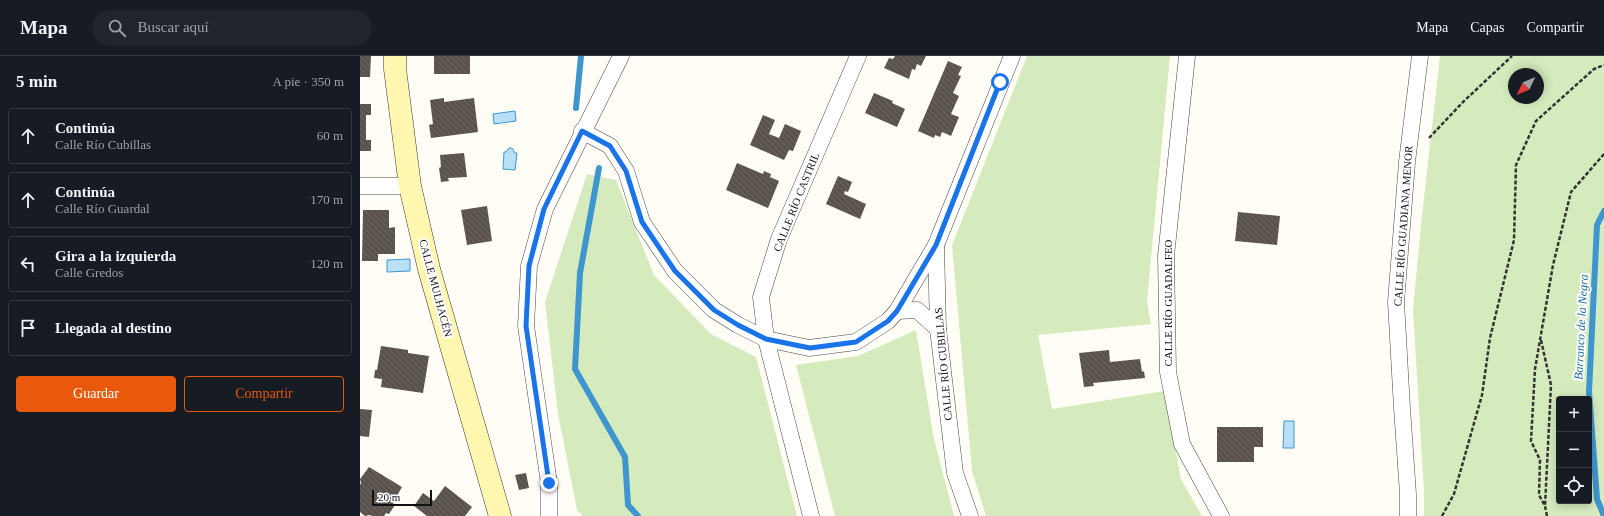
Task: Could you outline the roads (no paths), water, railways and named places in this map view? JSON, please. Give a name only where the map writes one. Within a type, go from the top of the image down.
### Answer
[{"type":"street","name":"CALLE MULHACÉN","points":[[395,56],[395,69],[410,186],[429,269],[500,516]]},
{"type":"street","points":[[548,516],[549,483],[526,326],[529,266],[544,209],[621,56]]},
{"type":"street","name":"CALLE RÍO CASTRIL","points":[[811,516],[766,339],[761,297],[778,239],[858,56]]},
{"type":"street","name":"CALLE RÍO CUBILLAS","points":[[970,516],[954,473],[938,329],[936,245],[1012,56]]},
{"type":"street","name":"CALLE RÍO GUADALFEO","points":[[1187,56],[1166,256],[1168,372],[1182,444],[1221,516]]},
{"type":"street","name":"CALLE RÍO GUADIANA MENOR","points":[[1408,516],[1408,494],[1396,302],[1407,162],[1420,56]]},
{"type":"street","points":[[582,131],[610,146],[626,171],[642,222],[675,271],[714,310],[738,325],[766,339],[810,348],[856,342],[888,321],[897,311],[936,245]]},
{"type":"street","points":[[360,186],[410,186]]},
{"type":"street","points":[[897,311],[917,310],[938,329]]},
{"type":"water","points":[[515,111],[516,121],[494,124],[493,114]]},
{"type":"water","points":[[509,148],[512,148],[515,153],[517,153],[515,170],[503,169],[504,152],[506,152]]},
{"type":"water","points":[[410,259],[410,271],[387,272],[387,260]]},
{"type":"water","points":[[1284,421],[1294,421],[1294,448],[1283,448]]},
{"type":"waterway","points":[[576,108],[581,56]]},
{"type":"waterway","points":[[599,168],[580,273],[575,369],[625,457],[628,505],[638,516]]},
{"type":"waterway","name":"Barranco de la Negra","points":[[1604,211],[1597,225],[1589,392],[1597,499],[1604,516]]}]
